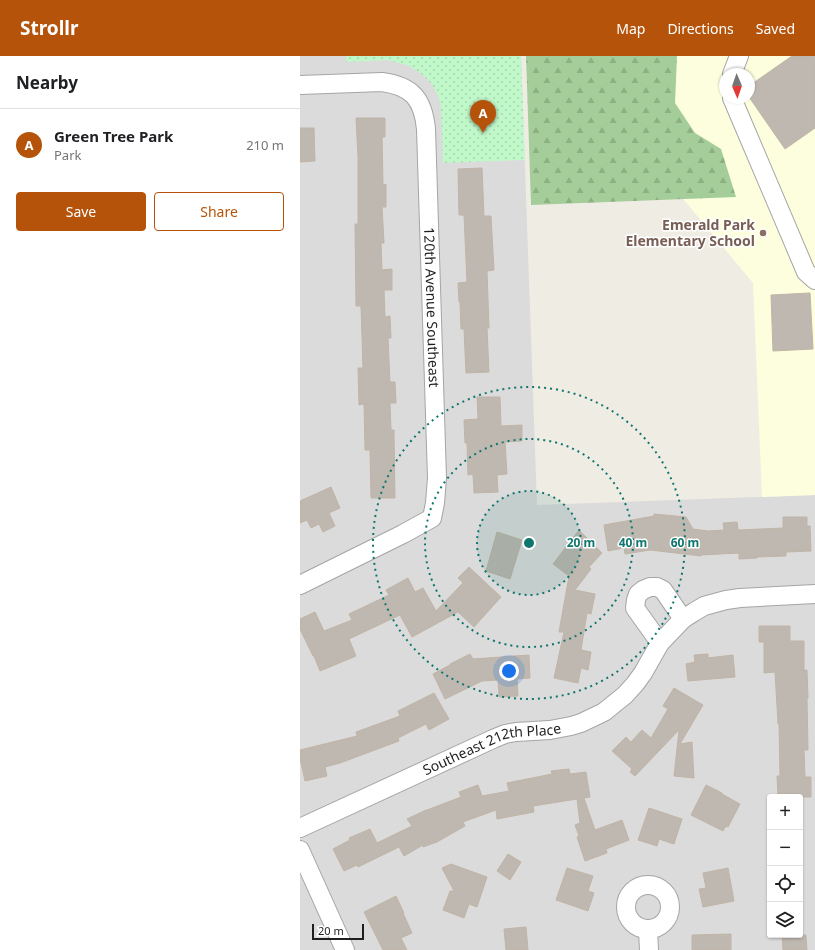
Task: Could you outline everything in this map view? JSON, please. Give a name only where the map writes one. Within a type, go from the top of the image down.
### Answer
[{"type":"street","points":[[734,68],[739,56]]},
{"type":"street","name":"120th Avenue Southeast","points":[[300,85],[374,82],[393,84],[404,87],[417,99],[425,117],[437,478],[432,518],[396,538],[300,585]]},
{"type":"street","points":[[735,104],[806,272],[815,280]]},
{"type":"street","points":[[660,643],[635,608],[638,594],[650,587],[657,587],[663,590],[683,619]]},
{"type":"street","name":"Southeast 212th Place","points":[[300,828],[504,734],[522,731],[561,729],[594,718],[615,704],[625,695],[643,673],[660,643],[683,619],[704,606],[726,600],[752,597],[815,594]]},
{"type":"street","points":[[300,850],[345,950]]},
{"type":"street","points":[[648,930],[649,950]]},
{"type":"shaded area","points":[[300,56],[521,56],[537,505],[815,495],[815,950],[300,950]]},
{"type":"shaded area","name":"Emerald Park Elementary School","points":[[665,56],[815,56],[815,495],[762,497],[753,283],[670,183]]},
{"type":"green space","points":[[346,56],[521,56],[525,160],[443,163],[441,106],[438,95],[426,78],[407,65],[388,60],[346,62]]},
{"type":"green space","points":[[526,56],[677,56],[675,103],[695,133],[721,149],[736,197],[531,205]]},
{"type":"building","points":[[792,56],[815,56],[815,128],[785,149],[754,104],[755,82]]},
{"type":"building","points":[[356,118],[385,118],[385,137],[382,137],[383,185],[386,184],[386,207],[382,207],[384,243],[381,243],[382,270],[392,269],[392,290],[384,290],[385,317],[390,316],[391,338],[388,338],[390,382],[395,382],[396,403],[390,403],[391,430],[394,430],[395,498],[371,498],[370,450],[365,450],[364,404],[359,405],[358,368],[363,368],[361,306],[356,306],[355,224],[358,224],[358,157]]},
{"type":"building","points":[[300,128],[314,128],[315,161],[300,162]]},
{"type":"building","points":[[482,168],[484,216],[491,216],[494,270],[487,271],[489,372],[466,373],[464,329],[461,329],[458,283],[467,282],[464,215],[459,215],[458,169]]},
{"type":"building","points":[[810,293],[813,349],[773,351],[771,295]]},
{"type":"building","points":[[477,397],[500,397],[501,426],[522,425],[522,441],[505,442],[507,474],[497,475],[498,492],[474,493],[473,474],[468,475],[467,443],[465,443],[464,420],[478,419]]},
{"type":"building","points":[[331,487],[340,508],[329,513],[335,526],[323,532],[319,524],[311,528],[307,520],[300,523],[300,501]]},
{"type":"building","points":[[654,514],[686,517],[693,529],[708,531],[724,530],[723,523],[737,522],[738,530],[783,528],[783,517],[807,517],[807,526],[810,526],[811,551],[786,552],[786,556],[739,559],[739,553],[701,556],[650,550],[625,554],[624,548],[608,551],[604,525],[654,516]]},
{"type":"building","points":[[579,530],[602,553],[589,567],[591,569],[575,590],[595,594],[591,614],[587,613],[581,650],[591,652],[588,670],[581,668],[578,683],[554,678],[564,632],[559,632],[569,576],[553,564]]},
{"type":"building","points":[[497,532],[522,540],[510,579],[486,571]]},
{"type":"building","points":[[469,567],[501,597],[474,627],[458,612],[412,637],[400,615],[349,639],[356,656],[320,671],[300,629],[300,619],[315,612],[324,631],[352,620],[349,614],[389,595],[386,590],[408,578],[415,592],[423,588],[436,611],[463,583],[458,578]]},
{"type":"building","points":[[759,626],[790,626],[790,641],[804,641],[804,670],[807,670],[808,698],[808,750],[804,750],[805,777],[811,777],[811,797],[803,797],[803,794],[778,794],[777,776],[780,776],[779,724],[775,672],[764,673],[764,642],[759,642]]},
{"type":"building","points":[[470,654],[473,659],[529,655],[530,678],[517,679],[518,696],[499,697],[498,680],[482,681],[445,699],[433,674]]},
{"type":"building","points":[[708,654],[708,658],[733,655],[735,677],[688,681],[686,664],[695,662],[694,655]]},
{"type":"building","points":[[674,688],[703,705],[680,744],[692,742],[694,778],[674,776],[679,730],[635,776],[630,772],[632,769],[612,751],[626,737],[631,742],[642,730],[651,738],[668,709],[663,706]]},
{"type":"building","points":[[434,693],[449,719],[429,730],[426,724],[398,738],[399,741],[325,767],[327,776],[305,781],[300,758],[300,750],[357,736],[356,732],[400,716],[398,711]]},
{"type":"building","points":[[569,769],[570,774],[586,772],[590,797],[584,798],[595,830],[622,820],[629,840],[606,849],[607,853],[585,861],[577,837],[579,836],[575,825],[580,823],[577,799],[533,806],[534,812],[497,819],[496,810],[463,822],[465,826],[437,842],[423,847],[423,845],[404,856],[399,847],[358,867],[357,865],[344,871],[333,849],[350,840],[349,838],[370,829],[377,843],[412,826],[407,819],[461,797],[459,792],[478,785],[482,796],[509,791],[507,783],[552,774],[551,771]]},
{"type":"building","points":[[706,785],[740,804],[728,827],[726,826],[723,831],[691,815]]},
{"type":"building","points":[[649,808],[682,819],[674,844],[659,839],[657,846],[638,840]]},
{"type":"building","points":[[508,854],[521,862],[510,880],[497,871]]},
{"type":"building","points":[[451,864],[487,877],[477,907],[469,904],[464,918],[443,910],[450,891],[454,891],[442,868]]},
{"type":"building","points":[[567,868],[593,876],[588,891],[594,893],[588,911],[556,900]]},
{"type":"building","points":[[728,868],[734,901],[703,907],[699,889],[706,888],[703,873]]},
{"type":"building","points":[[396,896],[412,933],[401,938],[407,950],[383,950],[364,912]]},
{"type":"building","points":[[526,927],[528,950],[506,950],[504,929]]},
{"type":"building","points":[[731,934],[731,950],[692,950],[692,935]]},
{"type":"building","points":[[803,935],[806,935],[807,950],[783,950],[782,938],[803,938]]},
{"type":"place","name":"Green Tree Park","points":[[483,133]]},
{"type":"place","name":"Emerald Park Elementary School","points":[[763,233]]}]
